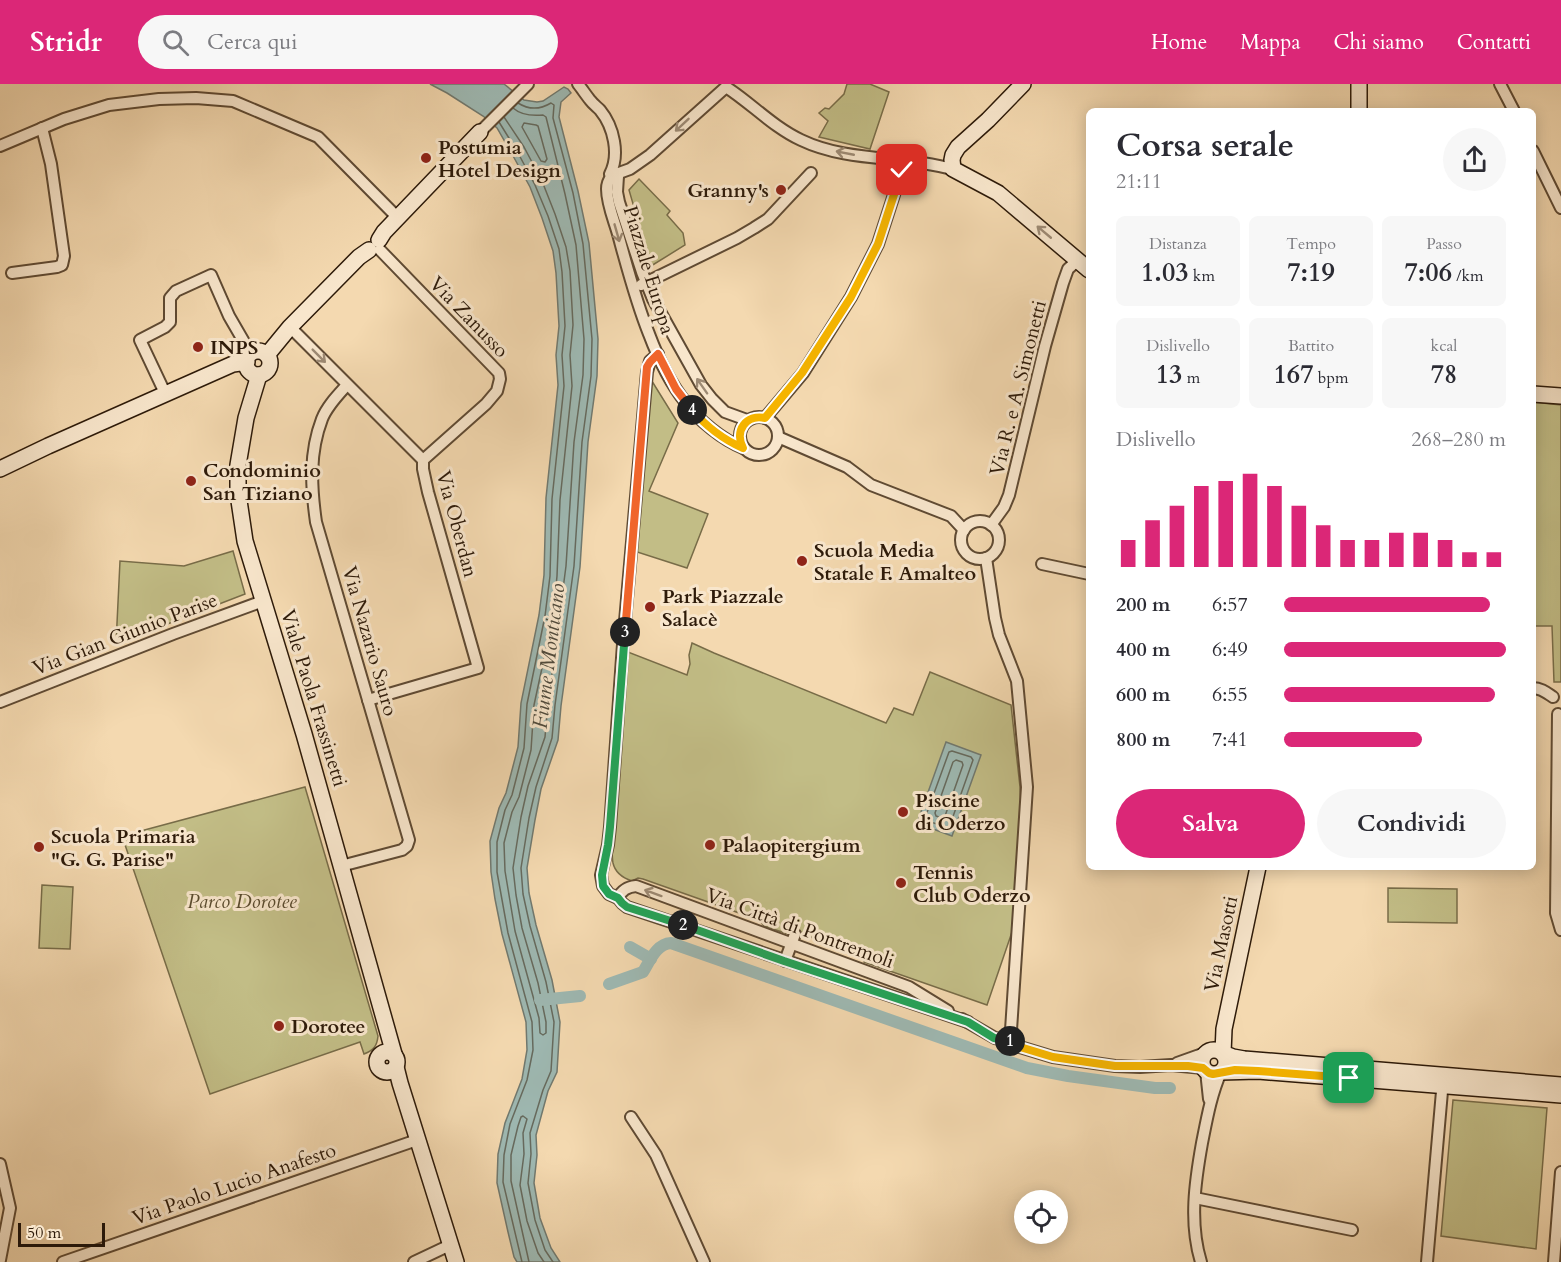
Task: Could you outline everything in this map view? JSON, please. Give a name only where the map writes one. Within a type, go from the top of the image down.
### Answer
[{"type":"street","points":[[578,84],[609,124],[614,139],[619,202],[628,234],[649,288],[701,385],[712,399],[725,412],[747,420],[765,418],[775,425],[778,437],[847,467],[871,485],[951,516],[964,530]]},
{"type":"street","points":[[929,164],[958,147],[1023,84]]},
{"type":"street","points":[[1359,84],[1359,108]]},
{"type":"street","points":[[1500,84],[1512,108]]},
{"type":"street","points":[[267,355],[290,327],[353,263],[376,247],[384,232],[527,85]]},
{"type":"street","points":[[615,174],[630,169],[650,155],[726,87],[786,132],[803,141],[829,150],[929,164],[955,170],[998,193],[1083,265]]},
{"type":"street","points":[[0,146],[64,119],[109,105],[159,99],[196,98],[233,101],[318,137],[398,218]]},
{"type":"street","points":[[12,273],[57,267],[62,265],[64,256],[51,164],[42,128]]},
{"type":"street","points":[[955,170],[952,160],[958,147]]},
{"type":"street","points":[[1536,157],[1561,208]]},
{"type":"street","points":[[765,418],[802,373],[851,297],[878,244],[903,162]]},
{"type":"street","points":[[635,293],[649,288],[768,219],[811,173]]},
{"type":"street","name":"Piazzale Europa","points":[[615,174],[608,182],[607,195],[648,333],[676,389],[692,411],[730,442],[752,455],[764,455],[774,448],[778,437]]},
{"type":"street","name":"Via Zanusso","points":[[376,247],[499,373],[498,391],[441,446],[423,460]]},
{"type":"street","name":"Via R. e A. Simonetti","points":[[991,525],[1004,507],[1009,495],[1045,346],[1063,283],[1068,269],[1083,265]]},
{"type":"street","points":[[0,469],[165,393],[249,358],[261,351],[267,355],[270,362],[268,369],[259,375],[248,369],[249,358],[211,275],[176,291],[170,298],[170,321],[165,327],[140,339],[165,393]]},
{"type":"street","name":"Via Oberdan","points":[[290,327],[423,460],[428,492],[478,668],[368,700]]},
{"type":"street","name":"Via Città di Pontremoli","points":[[658,354],[650,362],[647,372],[623,644],[610,827],[602,875],[605,890],[627,907],[968,1022]]},
{"type":"street","name":"Viale Paola Frassinetti","points":[[259,375],[242,435],[238,465],[238,494],[245,541],[304,734],[387,1030],[392,1065],[456,1262]]},
{"type":"street","name":"Via Nazario Sauro","points":[[341,866],[402,850],[407,846],[409,840],[316,522],[312,495],[311,468],[322,418],[348,385]]},
{"type":"street","points":[[1536,394],[1561,396]]},
{"type":"street","points":[[743,448],[739,436],[747,420]]},
{"type":"street","points":[[980,521],[991,525],[998,534],[999,540],[995,551],[986,558],[974,558],[965,551],[961,541],[964,530],[968,525],[980,521]]},
{"type":"street","points":[[986,558],[997,627],[1017,681],[1028,787],[1012,1009],[1012,1041]]},
{"type":"street","points":[[1042,564],[1086,573]]},
{"type":"street","name":"Via Gian Giunio Parise","points":[[0,702],[172,634],[263,601]]},
{"type":"street","points":[[1536,688],[1557,694],[1554,704],[1559,715],[1556,913],[1561,930]]},
{"type":"street","name":"Via Masotti","points":[[1198,1261],[1194,1215],[1195,1198],[1197,1171],[1209,1105],[1211,1061],[1224,1029],[1257,870]]},
{"type":"street","name":"Via Città di Pontremoli","points":[[618,898],[621,892],[636,886],[793,939],[904,986],[994,1038],[1012,1041],[1020,1047],[1053,1057],[1115,1066],[1151,1067],[1211,1061]]},
{"type":"street","points":[[784,961],[793,939]]},
{"type":"street","points":[[893,997],[899,995],[904,986]]},
{"type":"street","points":[[1211,1061],[1258,1071],[1561,1084]]},
{"type":"street","points":[[1443,1080],[1561,1095]]},
{"type":"street","points":[[1427,1262],[1443,1080]]},
{"type":"street","points":[[631,1117],[656,1155],[704,1262]]},
{"type":"street","name":"Via Paolo Lucio Anafesto","points":[[63,1262],[417,1140]]},
{"type":"street","points":[[0,1164],[10,1208],[0,1260]]},
{"type":"street","points":[[1554,1262],[1561,1172]]},
{"type":"street","points":[[1195,1198],[1352,1230]]},
{"type":"street","points":[[414,1262],[450,1245]]},
{"type":"green space","points":[[847,84],[870,84],[889,92],[870,149],[819,137],[828,121],[819,113],[825,108],[829,109],[844,94]]},
{"type":"green space","points":[[639,179],[670,211],[667,215],[683,233],[685,245],[651,266],[629,190]]},
{"type":"green space","points":[[650,378],[678,423],[649,491],[708,514],[687,568],[631,550]]},
{"type":"green space","points":[[1536,402],[1561,405],[1561,682],[1554,682],[1552,626],[1536,626]]},
{"type":"green space","points":[[233,551],[245,594],[116,644],[120,561],[184,566]]},
{"type":"green space","points":[[692,643],[886,723],[894,708],[913,715],[930,672],[1011,705],[1020,787],[1022,840],[1012,932],[987,1005],[864,962],[865,956],[805,935],[788,934],[764,926],[759,920],[643,879],[638,878],[632,881],[618,872],[613,863],[612,840],[628,652],[687,675]]},
{"type":"green space","name":"Parco Dorotee","points":[[305,787],[378,1036],[377,1042],[373,1049],[364,1054],[360,1042],[210,1094],[122,836]]},
{"type":"green space","points":[[42,885],[73,887],[70,949],[39,948]]},
{"type":"green space","points":[[1388,888],[1457,889],[1457,923],[1388,922]]},
{"type":"green space","points":[[1453,1100],[1547,1108],[1536,1249],[1441,1236]]},
{"type":"water","name":"Fiume Monticano","points":[[430,84],[504,84],[524,100],[537,102],[543,101],[564,87],[568,89],[571,93],[561,102],[559,117],[589,243],[598,339],[597,376],[588,442],[580,567],[558,740],[541,789],[527,868],[529,893],[552,980],[560,1022],[557,1072],[548,1091],[536,1135],[537,1155],[534,1183],[540,1218],[551,1248],[560,1262],[517,1262],[497,1183],[498,1154],[505,1123],[522,1079],[527,1050],[526,1022],[495,899],[490,841],[518,747],[521,703],[539,615],[544,575],[546,498],[558,385],[556,355],[559,326],[556,273],[553,251],[530,187],[497,128],[483,116]]},
{"type":"water","points":[[946,742],[981,755],[952,836],[917,823]]},
{"type":"waterway","points":[[609,984],[643,972],[657,950],[671,943],[1027,1068],[1068,1076],[1170,1088]]},
{"type":"waterway","points":[[630,947],[651,959]]},
{"type":"waterway","points":[[540,1000],[580,996]]},
{"type":"place","name":"Postumia Hotel Design","points":[[426,158]]},
{"type":"place","name":"Granny's","points":[[781,190]]},
{"type":"place","name":"INPS","points":[[198,347]]},
{"type":"place","name":"Condominio San Tiziano","points":[[191,481]]},
{"type":"place","name":"Scuola Media Statale F. Amalteo","points":[[802,561]]},
{"type":"place","name":"Park Piazzale Salacè","points":[[650,607]]},
{"type":"place","name":"Piscine di Oderzo","points":[[903,812]]},
{"type":"place","name":"Palaopitergium","points":[[710,845]]},
{"type":"place","name":"Scuola Primaria \"G. G. Parise\"","points":[[39,847]]},
{"type":"place","name":"Tennis Club Oderzo","points":[[901,883]]},
{"type":"place","name":"Dorotee","points":[[279,1026]]},
{"type":"route","points":[[902,170],[878,244],[851,297],[802,373],[765,418],[753,418],[747,420],[743,425],[739,436],[743,448],[717,432],[686,404],[658,354],[647,367],[610,827],[603,863],[603,886],[609,894],[618,898],[627,907],[968,1022],[994,1038],[1012,1041],[1020,1047],[1053,1057],[1115,1066],[1188,1066],[1203,1068],[1213,1074],[1235,1070],[1349,1078]]}]
